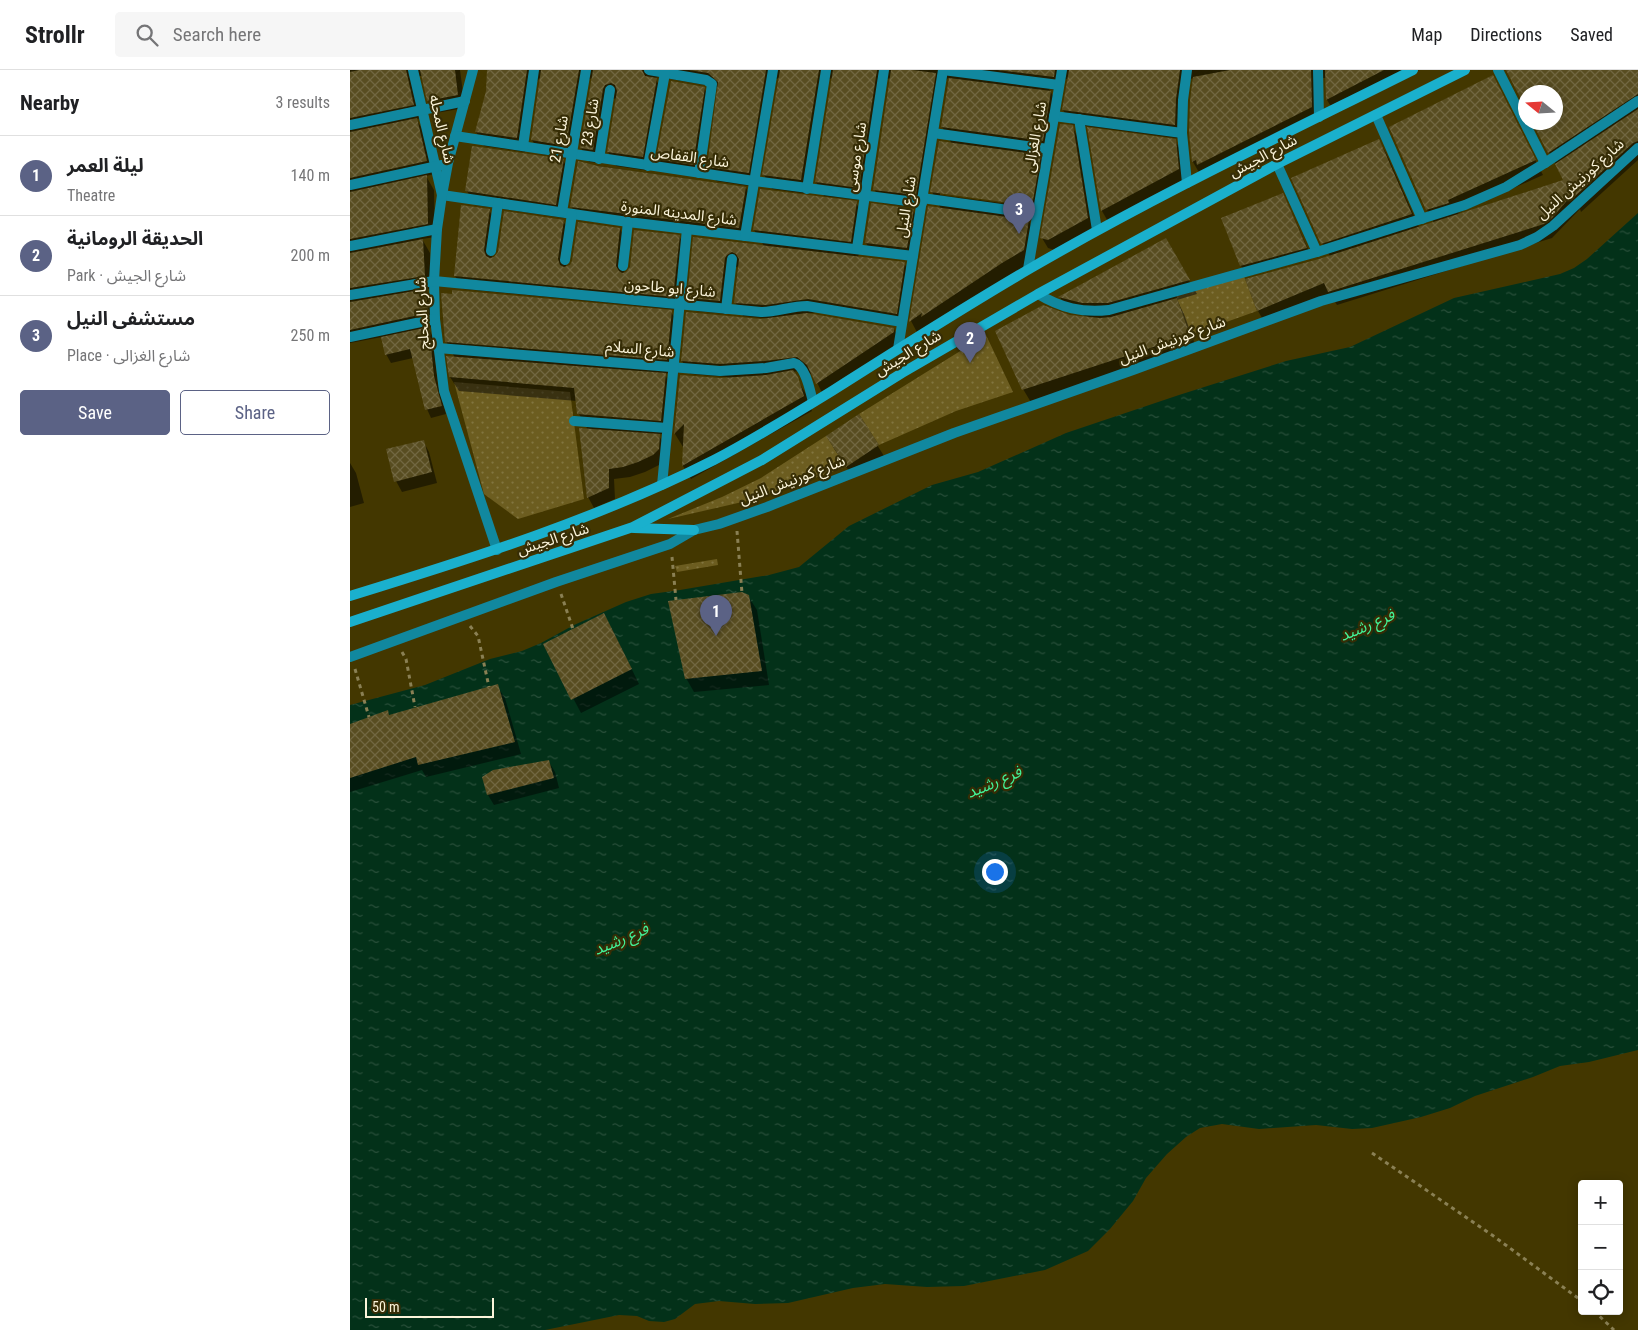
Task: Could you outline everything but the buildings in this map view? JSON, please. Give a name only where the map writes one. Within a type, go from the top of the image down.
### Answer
[{"type":"main road","name":"شارع الجيش","points":[[350,596],[497,550],[662,485],[713,460],[755,438],[1028,269],[1097,230],[1413,70]]},
{"type":"main road","name":"شارع الجيش","points":[[350,622],[633,528],[762,460],[902,373],[1038,294],[1277,164],[1465,70]]},
{"type":"main road","points":[[633,528],[694,530]]},
{"type":"street","name":"شارع المحله","points":[[414,70],[442,195]]},
{"type":"street","name":"شارع المحلج","points":[[473,70],[448,163],[442,195],[437,229],[434,281],[435,319],[444,391],[497,550]]},
{"type":"street","points":[[523,146],[534,70]]},
{"type":"street","name":"شارع 21","points":[[565,260],[572,154],[586,70]]},
{"type":"street","points":[[649,70],[706,80],[712,84],[699,173]]},
{"type":"street","points":[[745,236],[773,70]]},
{"type":"street","points":[[807,189],[826,70]]},
{"type":"street","name":"شارع موسى","points":[[857,248],[884,70]]},
{"type":"street","points":[[943,70],[1001,74],[1059,85]]},
{"type":"street","name":"شارع النيل","points":[[898,349],[943,70]]},
{"type":"street","name":"شارع الغزالى","points":[[1028,269],[1062,70]]},
{"type":"street","points":[[1187,70],[1183,100],[1182,133],[1187,183]]},
{"type":"street","points":[[1318,70],[1319,117]]},
{"type":"street","points":[[1498,70],[1545,164]]},
{"type":"street","points":[[648,166],[665,73]]},
{"type":"street","name":"شارع 23","points":[[600,159],[610,90]]},
{"type":"street","points":[[350,125],[465,101]]},
{"type":"street","points":[[1038,294],[1065,307],[1094,311],[1109,310],[1317,252],[1422,219],[1465,205],[1506,187],[1545,164],[1638,101]]},
{"type":"street","points":[[1376,115],[1422,219]]},
{"type":"street","points":[[1054,116],[1182,133]]},
{"type":"street","points":[[1079,119],[1097,230]]},
{"type":"street","points":[[933,132],[1048,148]]},
{"type":"street","name":"شارع القفاص","points":[[455,136],[807,189],[1037,214]]},
{"type":"street","name":"شارع كورنيش النيل","points":[[350,657],[556,582],[670,544],[694,530],[736,517],[954,433],[1321,301],[1520,245],[1537,237],[1552,226],[1638,148]]},
{"type":"street","points":[[350,185],[448,163]]},
{"type":"street","points":[[1277,164],[1317,252]]},
{"type":"street","name":"شارع المدينه المنورة","points":[[442,195],[628,222],[913,256]]},
{"type":"street","points":[[491,251],[498,203]]},
{"type":"street","points":[[623,266],[628,222]]},
{"type":"street","points":[[350,246],[437,229]]},
{"type":"street","points":[[662,485],[687,229]]},
{"type":"street","points":[[726,309],[732,259]]},
{"type":"street","name":"شارع ابو طاحون","points":[[350,295],[434,281],[726,309],[771,312],[807,306],[902,322]]},
{"type":"street","points":[[350,336],[435,319]]},
{"type":"street","name":"شارع السلام","points":[[438,348],[720,371],[743,371],[797,363],[802,368],[813,402]]},
{"type":"street","points":[[574,421],[667,428]]},
{"type":"path","points":[[736,517],[742,592]]},
{"type":"path","points":[[670,544],[676,600]]},
{"type":"path","points":[[564,602],[572,629]]},
{"type":"path","points":[[478,636],[489,687]]},
{"type":"path","points":[[350,657],[369,716]]},
{"type":"path","points":[[406,659],[416,707]]},
{"type":"path","points":[[1372,1153],[1492,1235],[1578,1299]]},
{"type":"path","points":[[1598,1315],[1614,1330]]},
{"type":"shaded area","points":[[1242,271],[1257,311],[1190,335],[1176,295]]},
{"type":"shaded area","points":[[986,335],[1013,392],[956,411],[879,445],[859,414]]},
{"type":"shaded area","points":[[454,382],[570,392],[584,499],[518,519],[484,494]]},
{"type":"shaded area","points":[[826,436],[846,467],[751,500],[668,519],[722,497],[761,478]]},
{"type":"shaded area","points":[[717,559],[718,565],[677,572],[675,566]]},
{"type":"water","name":"فرع رشيد","points":[[1638,213],[1638,1050],[1589,1062],[1560,1066],[1475,1096],[1450,1108],[1421,1117],[1372,1128],[1352,1129],[1316,1125],[1259,1129],[1222,1124],[1200,1128],[1186,1137],[1167,1154],[1146,1178],[1133,1201],[1110,1229],[1088,1251],[1045,1270],[964,1286],[927,1287],[885,1284],[853,1288],[788,1303],[755,1304],[719,1301],[695,1304],[675,1319],[664,1322],[649,1321],[637,1316],[619,1315],[545,1330],[350,1330],[350,705],[425,685],[490,659],[522,651],[626,602],[651,594],[769,575],[799,567],[849,526],[932,485],[978,472],[1066,433],[1286,361],[1350,347],[1454,298],[1560,274],[1574,268],[1587,259]]},
{"type":"place","name":"مستشفى النيل","points":[[1019,234]]},
{"type":"place","name":"الحديقة الرومانية","points":[[970,363]]},
{"type":"place","name":"ليلة العمر","points":[[716,636]]}]
